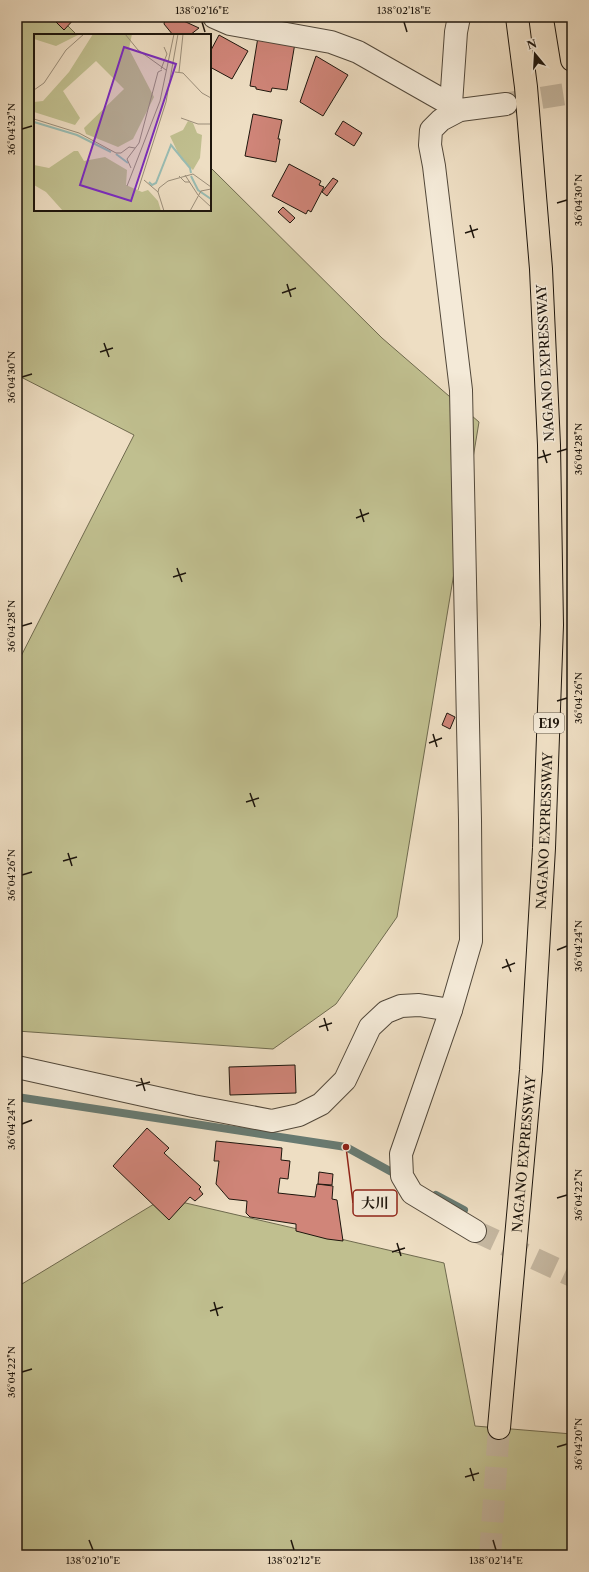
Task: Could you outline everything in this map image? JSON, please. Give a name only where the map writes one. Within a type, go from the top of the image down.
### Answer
[{"type":"highway","name":"NAGANO EXPRESSWAY","points":[[499,1428],[531,1070],[544,848],[552,625],[549,445],[541,269],[526,87],[517,17]]},
{"type":"highway","points":[[565,17],[572,60]]},
{"type":"street","points":[[214,17],[230,24],[331,42],[358,52],[456,107],[506,104]]},
{"type":"street","points":[[459,17],[456,32],[456,107],[431,130],[430,145],[435,173],[461,390],[471,941],[451,1010],[401,1154],[402,1176],[412,1193],[475,1231]]},
{"type":"street","points":[[17,1066],[193,1106],[272,1121],[299,1115],[321,1104],[345,1080],[370,1027],[386,1012],[401,1006],[419,1004],[451,1010]]},
{"type":"shaded area","points":[[17,17],[59,17],[76,34],[34,34],[34,211],[211,211],[211,168],[382,338],[479,422],[397,917],[336,1004],[273,1049],[17,1031],[17,664],[134,435],[17,375]]},
{"type":"shaded area","points":[[164,1198],[444,1263],[475,1426],[572,1434],[572,1555],[17,1555],[17,1287]]},
{"type":"building","points":[[51,17],[76,17],[64,30]]},
{"type":"building","points":[[168,17],[175,17],[199,28],[191,34],[172,34],[164,24],[165,19]]},
{"type":"building","points":[[219,35],[248,51],[232,79],[211,68],[211,50]]},
{"type":"building","points":[[258,37],[295,43],[287,90],[272,88],[271,92],[256,89],[256,87],[250,86]]},
{"type":"building","points":[[316,56],[348,75],[323,116],[300,102]]},
{"type":"building","points":[[253,114],[282,120],[278,139],[280,139],[276,162],[245,156]]},
{"type":"building","points":[[343,121],[362,133],[354,146],[335,134]]},
{"type":"building","points":[[289,164],[321,181],[319,185],[324,187],[311,212],[308,210],[306,214],[272,196]]},
{"type":"building","points":[[333,178],[338,181],[327,196],[322,192]]},
{"type":"building","points":[[283,207],[295,218],[290,223],[278,212]]},
{"type":"building","points":[[447,713],[455,717],[450,729],[442,725]]},
{"type":"building","points":[[295,1065],[296,1093],[230,1095],[229,1067]]},
{"type":"building","points":[[147,1128],[169,1148],[164,1153],[201,1187],[199,1189],[203,1194],[195,1201],[190,1197],[169,1220],[113,1166]]},
{"type":"building","points":[[216,1141],[282,1148],[281,1160],[290,1161],[288,1179],[280,1178],[278,1193],[315,1197],[317,1184],[333,1186],[332,1199],[337,1200],[343,1241],[327,1239],[296,1231],[296,1224],[250,1217],[246,1213],[247,1201],[229,1199],[216,1184],[219,1161],[214,1161]]},
{"type":"building","points":[[319,1172],[333,1174],[332,1185],[318,1184]]},
{"type":"waterway","points":[[17,1097],[346,1147],[399,1176]]},
{"type":"waterway","points":[[436,1195],[464,1210]]},
{"type":"tunnel","points":[[509,103],[572,93]]},
{"type":"tunnel","points":[[475,1231],[572,1276]]},
{"type":"tunnel","points":[[490,1555],[499,1428]]},
{"type":"place","name":"大川","points":[[346,1147]]}]
